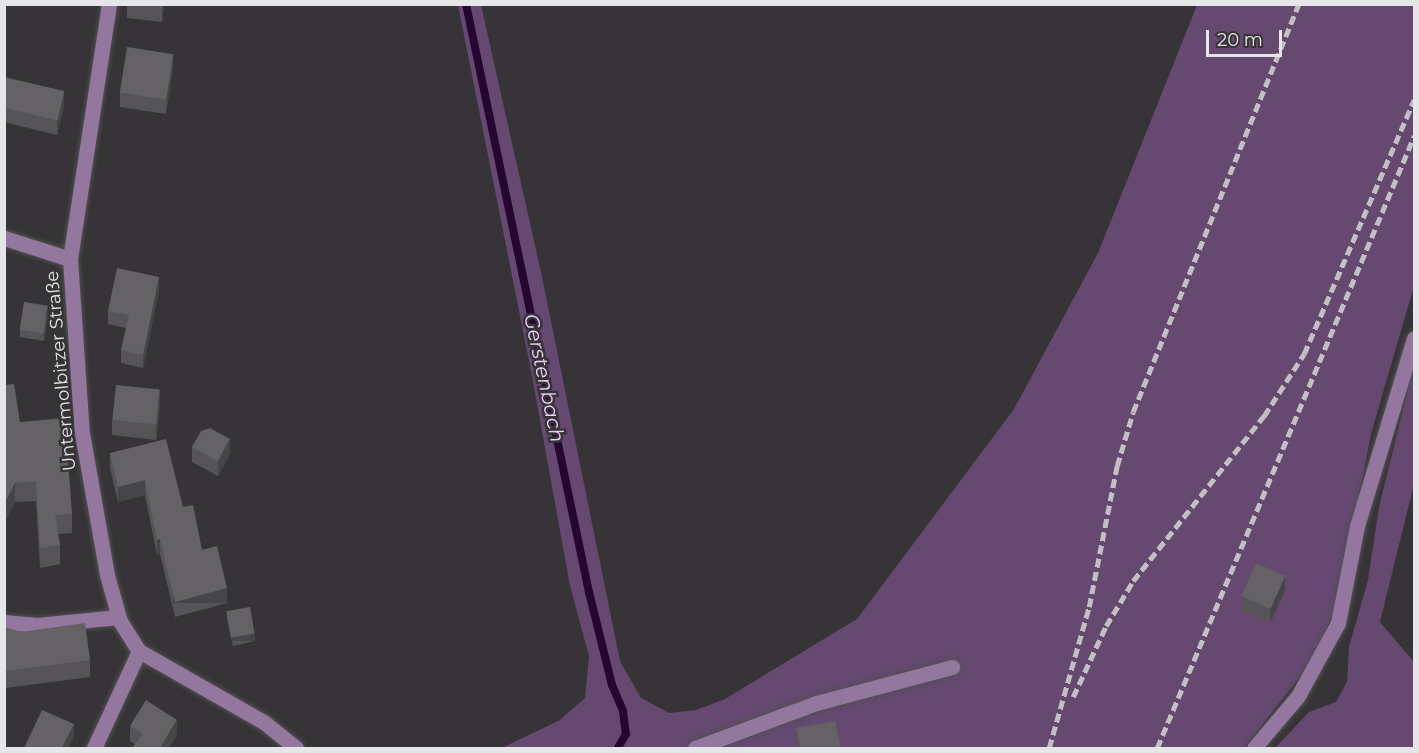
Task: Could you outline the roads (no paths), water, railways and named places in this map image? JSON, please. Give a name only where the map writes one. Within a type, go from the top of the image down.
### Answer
[{"type":"street","name":"Untermolbitzer Straße","points":[[109,4],[70,259],[82,433],[107,576],[119,616],[139,651]]},
{"type":"street","points":[[4,238],[70,259]]},
{"type":"street","points":[[1254,748],[1298,696],[1338,623],[1357,526],[1414,338]]},
{"type":"street","points":[[4,622],[48,624],[119,616]]},
{"type":"street","points":[[94,748],[139,651],[265,723],[296,748]]},
{"type":"street","points":[[695,748],[816,704],[952,667]]},
{"type":"waterway","name":"Gerstenbach","points":[[466,4],[589,592],[612,685],[623,711],[626,734],[618,748]]},
{"type":"railway","points":[[1049,748],[1089,607],[1117,466],[1133,412],[1299,4]]},
{"type":"railway","points":[[1073,697],[1106,626],[1133,581],[1264,416],[1304,354],[1414,100]]},
{"type":"railway","points":[[1157,748],[1414,136]]}]
